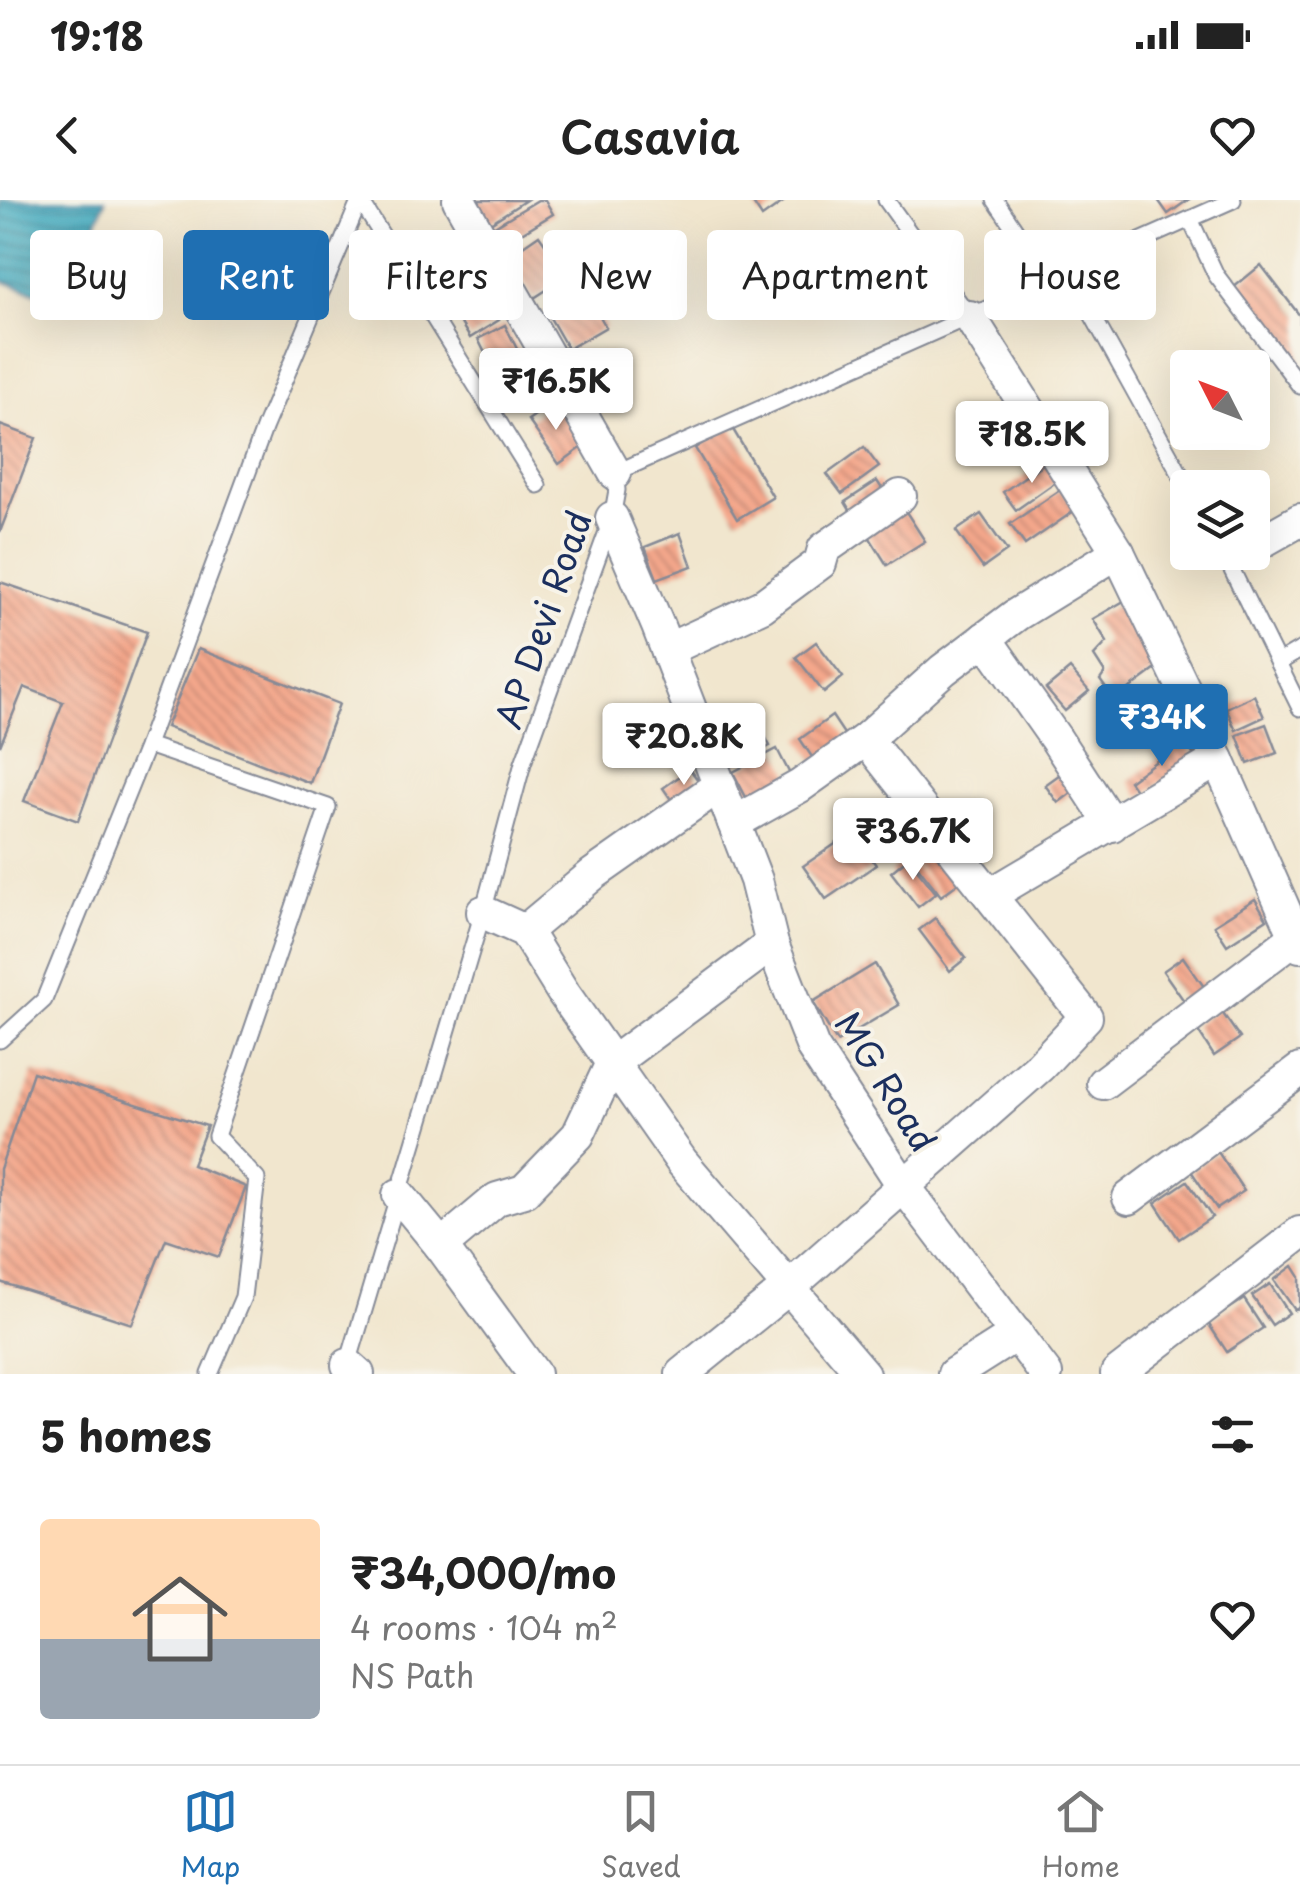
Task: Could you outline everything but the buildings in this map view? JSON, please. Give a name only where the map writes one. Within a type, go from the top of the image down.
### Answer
[{"type":"street","points":[[459,200],[615,473]]},
{"type":"street","points":[[970,317],[1118,552],[1218,760],[1298,942],[1103,1082]]},
{"type":"street","points":[[667,650],[762,606],[820,563],[824,549],[900,496]]},
{"type":"street","name":"MG Road","points":[[612,518],[720,785],[756,880],[772,944],[813,1048],[903,1185],[1046,1374]]},
{"type":"street","points":[[1270,536],[1300,520]]},
{"type":"street","points":[[734,823],[800,786],[866,738],[942,670],[985,638],[1118,552]]},
{"type":"street","points":[[985,638],[1112,825]]},
{"type":"street","points":[[682,1374],[787,1289],[1040,1066],[1086,1018],[866,738]]},
{"type":"street","points":[[990,895],[1218,760]]},
{"type":"street","points":[[525,931],[592,874],[720,785]]},
{"type":"street","points":[[483,912],[525,931],[682,1162],[863,1374]]},
{"type":"street","points":[[441,1246],[497,1200],[524,1191],[578,1135],[612,1062],[772,944]]},
{"type":"street","points":[[1129,1198],[1300,1070]]},
{"type":"street","points":[[399,1194],[534,1374]]},
{"type":"street","points":[[1136,1368],[1300,1233]]},
{"type":"street","points":[[954,1374],[1016,1334]]},
{"type":"lane","points":[[360,200],[538,486]]},
{"type":"lane","points":[[0,1040],[44,1000],[147,746],[265,426],[360,200]]},
{"type":"lane","points":[[886,200],[970,317]]},
{"type":"lane","points":[[995,200],[1015,230]]},
{"type":"lane","name":"AP Devi Road","points":[[1156,234],[1233,200]]},
{"type":"lane","points":[[1190,219],[1216,275],[1300,386]]},
{"type":"lane","name":"AP Devi Road","points":[[350,1371],[523,763],[612,518],[617,490],[615,473],[984,311]]},
{"type":"lane","points":[[1095,320],[1178,470]]},
{"type":"lane","points":[[1243,570],[1278,663],[1300,708]]},
{"type":"lane","points":[[1278,663],[1300,650]]},
{"type":"lane","points":[[147,746],[328,807],[216,1136],[256,1179],[243,1297],[210,1374]]},
{"type":"water","points":[[0,200],[105,200],[94,230],[30,230],[30,290],[0,280]]}]
